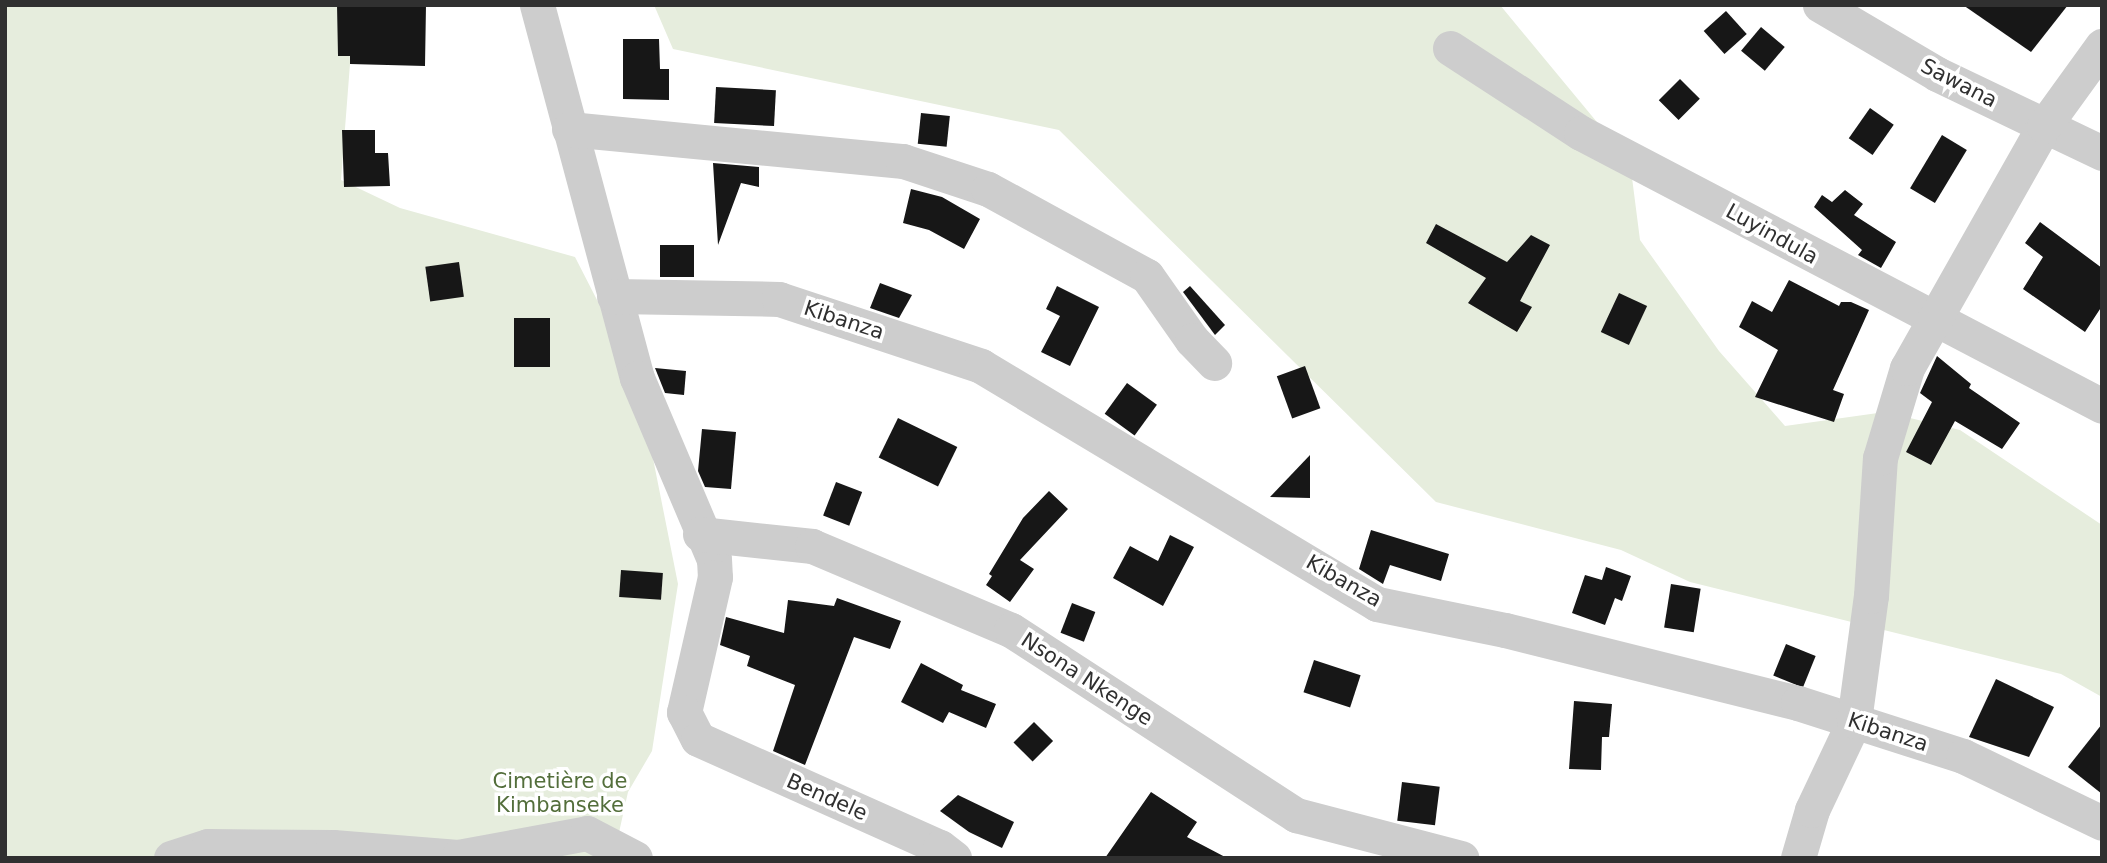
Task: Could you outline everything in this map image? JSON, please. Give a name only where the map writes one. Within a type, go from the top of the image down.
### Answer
[{"type":"street","points":[[537,5],[637,378],[700,534]]},
{"type":"street","name":"Sawana","points":[[1820,5],[1937,74],[2102,153]]},
{"type":"street","points":[[1798,858],[1812,810],[1854,721],[1871,596],[1880,458],[1907,368],[2044,127],[2102,46]]},
{"type":"street","name":"Luyindula","points":[[1450,48],[1581,133],[2102,406]]},
{"type":"street","points":[[569,129],[903,161],[988,189],[1147,276],[1192,340],[1214,363]]},
{"type":"street","name":"Kibanza","points":[[614,296],[779,299],[981,366],[1377,604],[1505,630],[1854,721],[1963,756],[2102,823]]},
{"type":"street","name":"Bendele","points":[[700,534],[714,559],[715,577],[684,695],[684,712],[698,739],[940,847],[954,858]]},
{"type":"street","name":"Nsona Nkenge","points":[[700,534],[812,546],[1011,630],[1296,816],[1461,858]]},
{"type":"street","points":[[171,858],[208,846],[333,847],[458,857],[587,833],[625,852]]},
{"type":"green space","name":"Cimetière de Kimbanseke","points":[[5,5],[349,5],[350,64],[341,180],[400,208],[575,257],[637,378],[678,584],[652,751],[628,792],[616,846],[632,858],[5,858]]},
{"type":"green space","points":[[654,5],[1500,5],[1630,162],[1640,240],[1719,351],[1785,426],[1885,412],[1960,430],[2102,525],[2102,697],[2061,674],[1690,582],[1621,550],[1436,502],[1059,130],[673,49]]},
{"type":"building","points":[[337,5],[426,5],[425,66],[350,64],[350,56],[338,56]]},
{"type":"building","points":[[1963,5],[2068,5],[2031,52]]},
{"type":"building","points":[[1726,11],[1747,34],[1724,54],[1704,31]]},
{"type":"building","points":[[1761,27],[1785,47],[1765,71],[1741,51]]},
{"type":"building","points":[[623,39],[659,39],[660,69],[669,69],[669,100],[623,99]]},
{"type":"building","points":[[1680,79],[1700,99],[1679,120],[1659,100]]},
{"type":"building","points":[[716,87],[776,90],[774,126],[714,123]]},
{"type":"building","points":[[1870,108],[1894,125],[1873,155],[1849,138]]},
{"type":"building","points":[[921,113],[950,116],[947,147],[918,144]]},
{"type":"building","points":[[342,130],[375,130],[375,153],[388,153],[390,186],[344,187]]},
{"type":"building","points":[[1942,135],[1967,150],[1935,203],[1910,188]]},
{"type":"building","points":[[713,163],[759,167],[759,187],[741,183],[718,245]]},
{"type":"building","points":[[911,189],[942,197],[980,219],[964,249],[929,230],[903,223]]},
{"type":"building","points":[[1845,190],[1863,204],[1854,215],[1896,242],[1881,268],[1858,255],[1862,250],[1814,207],[1822,195],[1832,202]]},
{"type":"building","points":[[2040,222],[2102,268],[2102,306],[2085,332],[2023,289],[2043,257],[2025,243]]},
{"type":"building","points":[[1436,224],[1507,262],[1531,235],[1550,245],[1520,301],[1532,307],[1517,332],[1468,303],[1486,278],[1426,243]]},
{"type":"building","points":[[660,245],[694,245],[694,277],[660,277]]},
{"type":"building","points":[[459,262],[464,297],[430,301],[425,267]]},
{"type":"building","points":[[1789,280],[1839,306],[1841,302],[1851,302],[1869,310],[1833,390],[1844,394],[1834,422],[1755,397],[1778,350],[1739,327],[1752,301],[1772,312]]},
{"type":"building","points":[[880,283],[912,295],[899,318],[870,308]]},
{"type":"building","points":[[1057,286],[1099,307],[1070,366],[1041,352],[1060,316],[1046,309]]},
{"type":"building","points":[[1190,286],[1225,325],[1215,335],[1183,292]]},
{"type":"building","points":[[1619,293],[1647,306],[1629,345],[1601,332]]},
{"type":"building","points":[[514,318],[550,318],[550,367],[514,367]]},
{"type":"building","points":[[1937,356],[1971,384],[1969,388],[2020,423],[2002,449],[1955,421],[1931,465],[1906,452],[1932,402],[1920,393]]},
{"type":"building","points":[[1305,366],[1320,408],[1292,419],[1277,376]]},
{"type":"building","points":[[655,368],[686,371],[684,395],[665,393]]},
{"type":"building","points":[[1127,383],[1157,405],[1135,435],[1105,414]]},
{"type":"building","points":[[898,418],[957,447],[938,486],[879,458]]},
{"type":"building","points":[[702,429],[736,432],[731,489],[705,487],[698,471]]},
{"type":"building","points":[[1310,455],[1310,498],[1270,497]]},
{"type":"building","points":[[836,482],[862,492],[849,526],[823,516]]},
{"type":"building","points":[[1049,491],[1068,509],[1020,560],[1034,569],[1010,602],[986,585],[992,576],[989,574],[1023,518]]},
{"type":"building","points":[[1371,530],[1449,554],[1441,581],[1390,565],[1383,584],[1359,569]]},
{"type":"building","points":[[1170,535],[1194,547],[1163,606],[1113,578],[1130,546],[1158,561]]},
{"type":"building","points":[[1606,567],[1631,576],[1622,601],[1615,598],[1605,625],[1572,613],[1585,575],[1602,580]]},
{"type":"building","points":[[621,570],[663,573],[661,600],[619,597]]},
{"type":"building","points":[[1671,584],[1701,589],[1694,632],[1664,627]]},
{"type":"building","points":[[837,598],[901,621],[890,649],[854,637],[805,765],[773,751],[795,685],[747,666],[750,656],[720,645],[726,617],[784,633],[788,600],[834,606]]},
{"type":"building","points":[[1072,603],[1095,612],[1084,642],[1061,633]]},
{"type":"building","points":[[1786,644],[1816,656],[1803,688],[1773,676]]},
{"type":"building","points":[[1314,660],[1361,675],[1350,707],[1303,692]]},
{"type":"building","points":[[921,663],[963,685],[961,690],[996,704],[986,728],[949,712],[943,723],[901,702]]},
{"type":"building","points":[[1996,679],[2054,707],[2029,757],[1969,737]]},
{"type":"building","points":[[1574,701],[1612,704],[1609,737],[1602,737],[1601,770],[1569,769]]},
{"type":"building","points":[[1034,722],[1053,741],[1033,762],[1013,743]]},
{"type":"building","points":[[2102,724],[2102,794],[2068,767]]},
{"type":"building","points":[[1402,782],[1440,787],[1435,825],[1397,821]]},
{"type":"building","points":[[1151,792],[1197,822],[1187,837],[1227,858],[1105,858]]},
{"type":"building","points":[[958,795],[1014,822],[1002,848],[969,832],[940,811]]}]
